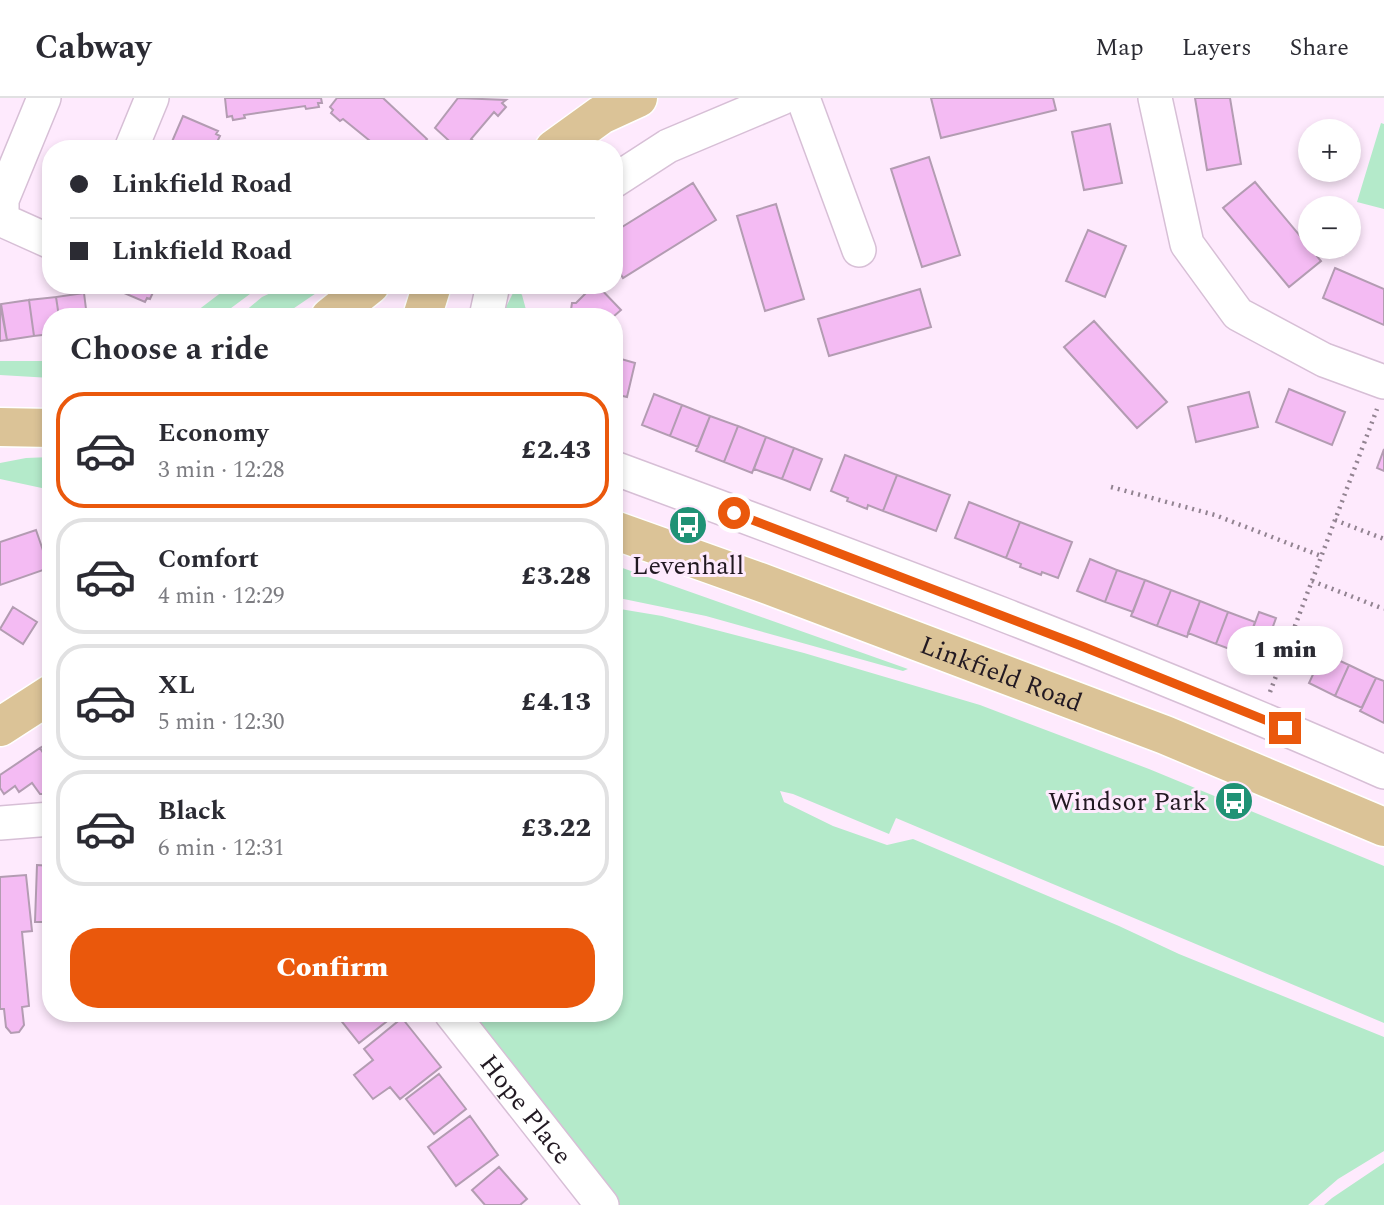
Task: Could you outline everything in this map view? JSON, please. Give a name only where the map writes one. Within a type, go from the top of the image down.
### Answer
[{"type":"main road","points":[[563,140],[594,107],[638,98]]},
{"type":"main road","points":[[341,308],[359,294]]},
{"type":"main road","points":[[0,426],[42,428]]},
{"type":"main road","name":"Linkfield Road","points":[[623,533],[1152,730],[1384,827]]},
{"type":"main road","points":[[0,727],[42,700]]},
{"type":"street","points":[[42,238],[2,220],[2,200],[44,98]]},
{"type":"street","points":[[135,140],[152,98]]},
{"type":"street","points":[[623,175],[668,146],[782,98]]},
{"type":"street","points":[[803,98],[859,250]]},
{"type":"street","points":[[1155,98],[1187,244],[1237,313],[1382,393]]},
{"type":"street","name":"Linkfield Road","points":[[623,471],[1084,647],[1260,717],[1384,772]]},
{"type":"street","points":[[0,823],[42,820]]},
{"type":"street","name":"Hope Place","points":[[458,1022],[602,1205]]},
{"type":"path","points":[[1260,717],[1382,393]]},
{"type":"path","points":[[1111,487],[1215,515],[1321,556]]},
{"type":"path","points":[[1335,520],[1384,539]]},
{"type":"path","points":[[1312,581],[1384,609]]},
{"type":"green space","points":[[1381,123],[1384,124],[1384,209],[1361,203],[1359,196]]},
{"type":"green space","points":[[219,294],[250,294],[231,308],[201,308]]},
{"type":"green space","points":[[268,294],[315,294],[294,308],[249,308]]},
{"type":"green space","points":[[512,294],[521,294],[526,308],[506,307]]},
{"type":"green space","points":[[0,361],[42,361],[42,377],[0,375]]},
{"type":"green space","points":[[42,457],[42,488],[0,479],[0,463]]},
{"type":"green space","points":[[623,568],[908,669],[903,671],[706,616],[623,599]]},
{"type":"green space","points":[[623,610],[662,616],[804,653],[980,705],[1149,769],[1384,866],[1384,1023],[896,818],[889,834],[780,791],[784,802],[833,826],[887,845],[913,839],[1179,954],[1384,1037],[1384,1151],[1338,1179],[1308,1205],[618,1205],[478,1022],[623,1022]]},
{"type":"green space","points":[[1384,1163],[1384,1205],[1324,1205],[1332,1198]]},
{"type":"building","points":[[225,98],[321,98],[322,103],[318,103],[319,107],[306,109],[305,106],[244,115],[245,118],[233,120],[232,116],[227,117]]},
{"type":"building","points":[[337,98],[383,98],[427,139],[369,140],[343,119],[340,121],[331,113],[333,110],[330,107]]},
{"type":"building","points":[[458,98],[506,100],[502,103],[506,107],[498,116],[494,112],[472,140],[448,140],[435,128]]},
{"type":"building","points":[[931,98],[1053,98],[1056,110],[941,138]]},
{"type":"building","points":[[1195,98],[1230,98],[1241,164],[1207,170]]},
{"type":"building","points":[[183,116],[218,131],[216,134],[220,136],[218,140],[173,140]]},
{"type":"building","points":[[1110,124],[1122,183],[1084,190],[1072,132]]},
{"type":"building","points":[[929,157],[960,255],[922,267],[891,169]]},
{"type":"building","points":[[1255,182],[1298,233],[1298,259],[1321,261],[1289,287],[1223,208]]},
{"type":"building","points":[[693,183],[716,220],[623,278],[623,226]]},
{"type":"building","points":[[776,204],[804,299],[765,311],[737,216]]},
{"type":"building","points":[[1088,230],[1126,246],[1105,297],[1066,281]]},
{"type":"building","points":[[1335,268],[1384,289],[1384,325],[1323,298]]},
{"type":"building","points":[[920,289],[931,327],[829,356],[818,319]]},
{"type":"building","points":[[84,294],[86,308],[58,308],[56,297]]},
{"type":"building","points":[[126,294],[152,294],[145,302]]},
{"type":"building","points":[[585,294],[606,294],[619,308],[571,308],[572,303],[576,303]]},
{"type":"building","points":[[56,297],[58,308],[42,308],[42,335],[34,336],[29,300]]},
{"type":"building","points":[[29,300],[34,336],[7,340],[1,304]]},
{"type":"building","points":[[0,304],[7,340],[0,341]]},
{"type":"building","points":[[1094,321],[1167,402],[1137,428],[1064,347]]},
{"type":"building","points":[[623,360],[635,363],[627,397],[623,396]]},
{"type":"building","points":[[1289,389],[1345,412],[1332,445],[1276,422]]},
{"type":"building","points":[[1249,392],[1258,427],[1196,442],[1188,407]]},
{"type":"building","points":[[654,394],[682,405],[670,436],[642,425]]},
{"type":"building","points":[[682,405],[710,416],[698,447],[670,436]]},
{"type":"building","points":[[710,416],[738,426],[724,462],[696,451]]},
{"type":"building","points":[[738,426],[766,437],[752,473],[724,462]]},
{"type":"building","points":[[766,437],[794,448],[782,479],[754,469]]},
{"type":"building","points":[[794,448],[822,459],[810,490],[782,479]]},
{"type":"building","points":[[1384,449],[1384,471],[1377,468]]},
{"type":"building","points":[[845,455],[897,475],[883,511],[868,505],[867,509],[831,491]]},
{"type":"building","points":[[897,475],[950,495],[936,531],[883,511]]},
{"type":"building","points":[[969,502],[1020,522],[1006,558],[955,538]]},
{"type":"building","points":[[1020,522],[1072,542],[1058,578],[1020,567],[1021,564],[1006,558]]},
{"type":"building","points":[[36,530],[42,548],[42,570],[0,585],[0,542]]},
{"type":"building","points":[[1090,559],[1117,570],[1105,602],[1077,591]]},
{"type":"building","points":[[1117,570],[1145,580],[1133,612],[1105,602]]},
{"type":"building","points":[[1145,580],[1171,590],[1157,626],[1131,616]]},
{"type":"building","points":[[1171,590],[1200,601],[1187,637],[1157,626]]},
{"type":"building","points":[[1200,601],[1228,612],[1216,644],[1188,633]]},
{"type":"building","points":[[13,607],[37,622],[23,644],[0,629]]},
{"type":"building","points":[[1228,612],[1255,622],[1243,654],[1216,644]]},
{"type":"building","points":[[1259,612],[1276,618],[1259,665],[1242,658]]},
{"type":"building","points":[[1323,653],[1349,665],[1335,696],[1309,683]]},
{"type":"building","points":[[1349,665],[1376,678],[1362,708],[1335,696]]},
{"type":"building","points":[[1376,678],[1384,681],[1384,723],[1360,711]]},
{"type":"building","points":[[40,748],[42,751],[42,794],[32,783],[19,792],[15,786],[4,794],[0,788],[0,775]]},
{"type":"building","points":[[37,865],[42,865],[42,922],[35,922]]},
{"type":"building","points":[[26,875],[32,931],[22,932],[29,1006],[22,1007],[24,1025],[19,1032],[11,1033],[6,1027],[4,1009],[0,1009],[0,877]]},
{"type":"building","points":[[342,1022],[386,1022],[359,1043]]},
{"type":"building","points":[[397,1022],[405,1022],[441,1067],[400,1099],[390,1087],[373,1099],[354,1075],[373,1060],[364,1049]]},
{"type":"building","points":[[439,1074],[466,1109],[434,1134],[406,1099]]},
{"type":"building","points":[[470,1116],[498,1155],[456,1186],[428,1147]]},
{"type":"building","points":[[499,1167],[527,1199],[520,1205],[485,1205],[472,1190]]},
{"type":"place","name":"Levenhall","points":[[688,525]]},
{"type":"place","name":"Windsor Park","points":[[1234,801]]},
{"type":"route","points":[[734,513],[1084,647],[1285,728]]}]
